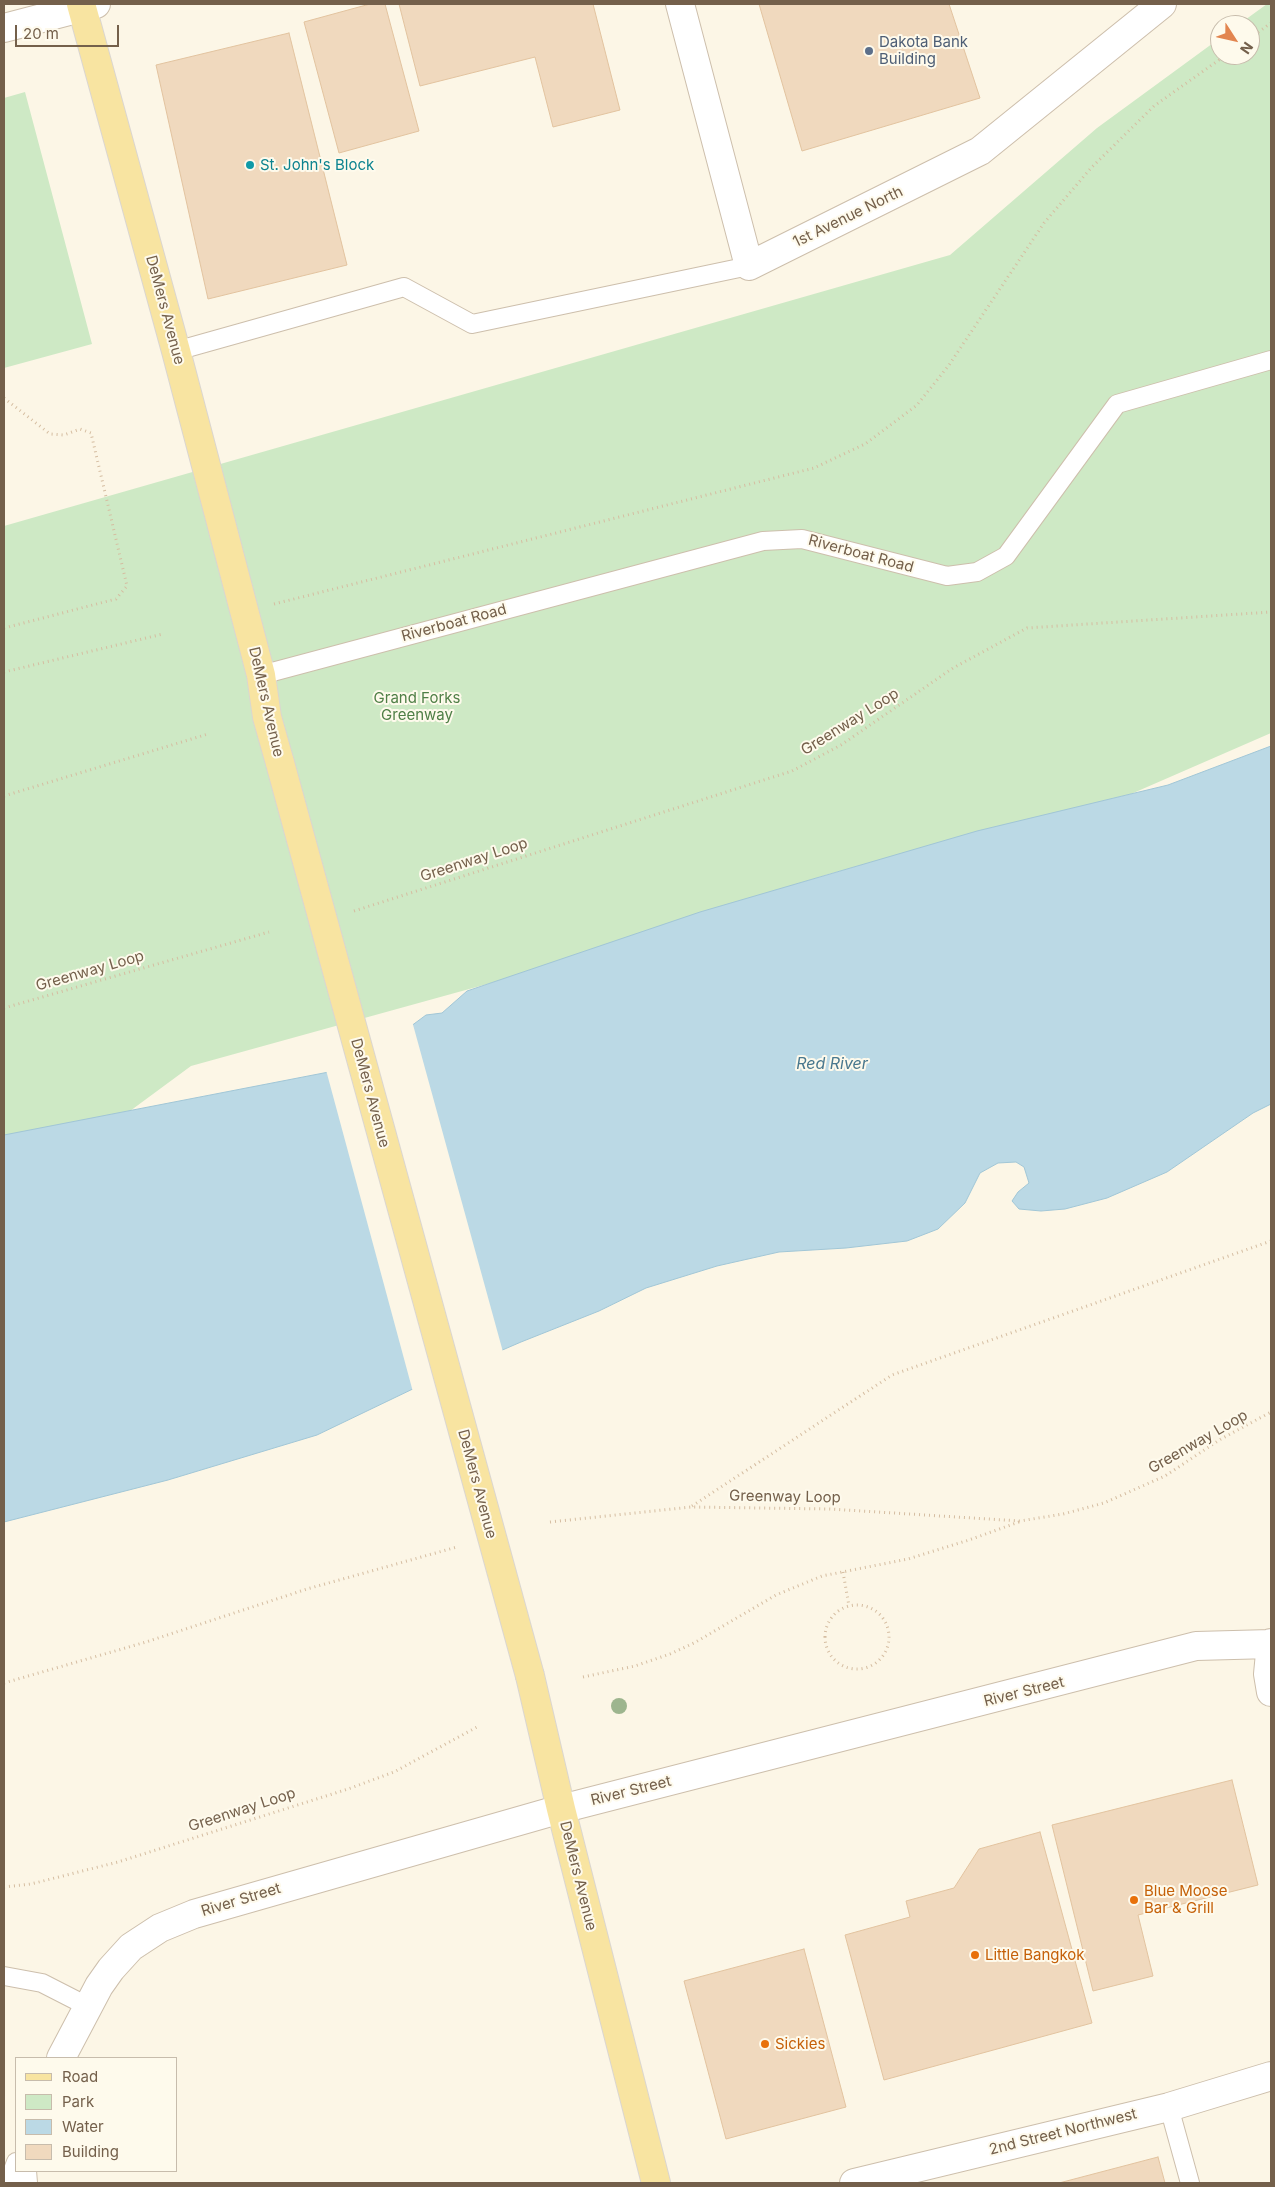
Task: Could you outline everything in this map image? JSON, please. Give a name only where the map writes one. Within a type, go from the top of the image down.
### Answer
[{"type":"main road","name":"DeMers Avenue","points":[[86,5],[243,613],[261,675],[267,717],[530,1676],[561,1809],[656,2183]]},
{"type":"street","points":[[680,4],[749,266]]},
{"type":"street","name":"1st Avenue North","points":[[749,266],[980,151],[1162,4]]},
{"type":"street","points":[[4,28],[86,5]]},
{"type":"street","points":[[1271,1644],[1268,1674],[1271,1692]]},
{"type":"street","name":"River Street","points":[[62,2057],[87,2006],[110,1969],[131,1947],[160,1928],[194,1914],[561,1809],[1196,1646],[1271,1644]]},
{"type":"street","name":"2nd Street Northwest","points":[[854,2183],[1168,2107],[1271,2076]]},
{"type":"lane","points":[[176,351],[404,288],[472,324],[749,266]]},
{"type":"lane","name":"Riverboat Road","points":[[261,675],[763,542],[802,539],[947,576],[977,572],[1006,556],[1117,404],[1271,360]]},
{"type":"lane","points":[[4,1976],[42,1983],[87,2006]]},
{"type":"lane","points":[[1168,2107],[1190,2183]]},
{"type":"lane","points":[[8,2183],[15,2165]]},
{"type":"path","points":[[1260,31],[1271,23]]},
{"type":"path","points":[[243,613],[321,591],[814,468],[865,444],[917,405],[949,364],[1044,223],[1091,168],[1154,106],[1212,65]]},
{"type":"path","points":[[4,398],[50,434],[64,435],[80,429],[91,433],[127,586],[116,599],[4,628]]},
{"type":"path","name":"Greenway Loop","points":[[354,910],[792,771],[841,745],[953,668],[1027,628],[1271,612]]},
{"type":"path","points":[[4,672],[163,634]]},
{"type":"path","points":[[4,796],[208,734]]},
{"type":"path","name":"Greenway Loop","points":[[4,1008],[269,932]]},
{"type":"path","points":[[691,1507],[892,1375],[1271,1241]]},
{"type":"path","name":"Greenway Loop","points":[[583,1677],[635,1666],[670,1654],[694,1643],[776,1594],[822,1576],[908,1559],[1020,1521],[1063,1514],[1104,1503],[1165,1476],[1221,1439],[1271,1412]]},
{"type":"path","name":"Greenway Loop","points":[[550,1522],[691,1507],[830,1509],[1020,1521]]},
{"type":"path","points":[[4,1683],[146,1642],[307,1589],[457,1547]]},
{"type":"path","points":[[843,1572],[849,1606]]},
{"type":"path","points":[[849,1606],[865,1606],[874,1610],[882,1616],[887,1626],[888,1645],[877,1662],[868,1667],[848,1668],[838,1663],[830,1655],[825,1644],[828,1622],[834,1613],[849,1606]]},
{"type":"path","name":"Greenway Loop","points":[[4,1888],[31,1884],[118,1862],[348,1789],[394,1772],[477,1727]]},
{"type":"green space","name":"Grand Forks Greenway","points":[[1267,4],[1271,4],[1271,733],[1131,794],[829,874],[509,978],[191,1066],[130,1111],[4,1137],[4,526],[950,255],[1097,128],[1210,45],[1210,65],[1260,65],[1260,15],[1252,15]]},
{"type":"green space","points":[[25,92],[92,344],[4,368],[4,98]]},
{"type":"water","name":"Red River","points":[[1271,746],[1271,1104],[1253,1113],[1167,1172],[1107,1198],[1065,1209],[1041,1211],[1019,1209],[1012,1201],[1018,1192],[1029,1183],[1024,1167],[1016,1162],[998,1163],[980,1173],[965,1203],[938,1229],[907,1241],[846,1248],[779,1252],[717,1266],[646,1288],[599,1311],[419,1386],[317,1435],[168,1480],[4,1522],[4,1135],[339,1070],[376,1052],[426,1015],[442,1013],[467,991],[700,912],[977,831],[1168,785]]},
{"type":"pier","points":[[412,1021],[503,1352],[413,1392],[326,1070],[338,1067],[356,1056],[375,1049]]},
{"type":"building","points":[[370,4],[385,4],[419,131],[339,153],[304,22]]},
{"type":"building","points":[[399,4],[593,4],[620,110],[553,127],[535,57],[420,86]]},
{"type":"building","name":"Dakota Bank Building","points":[[759,4],[949,4],[980,98],[802,151]]},
{"type":"building","name":"St. John's Block","points":[[289,33],[347,265],[208,299],[156,65]]},
{"type":"building","name":"Blue Moose Bar & Grill","points":[[1232,1780],[1258,1885],[1138,1915],[1153,1976],[1093,1991],[1052,1825]]},
{"type":"building","points":[[1040,1832],[1092,2023],[884,2080],[845,1935],[910,1917],[906,1901],[954,1888],[979,1849]]},
{"type":"building","name":"Sickies","points":[[804,1949],[846,2107],[726,2139],[684,1981]]},
{"type":"building","points":[[1158,2157],[1165,2183],[1059,2183]]},
{"type":"place","name":"Dakota Bank Building","points":[[869,51]]},
{"type":"place","name":"St. John's Block","points":[[250,165]]},
{"type":"place","name":"Blue Moose Bar & Grill","points":[[1134,1900]]},
{"type":"place","name":"Little Bangkok","points":[[975,1955]]},
{"type":"place","name":"Sickies","points":[[765,2044]]}]
